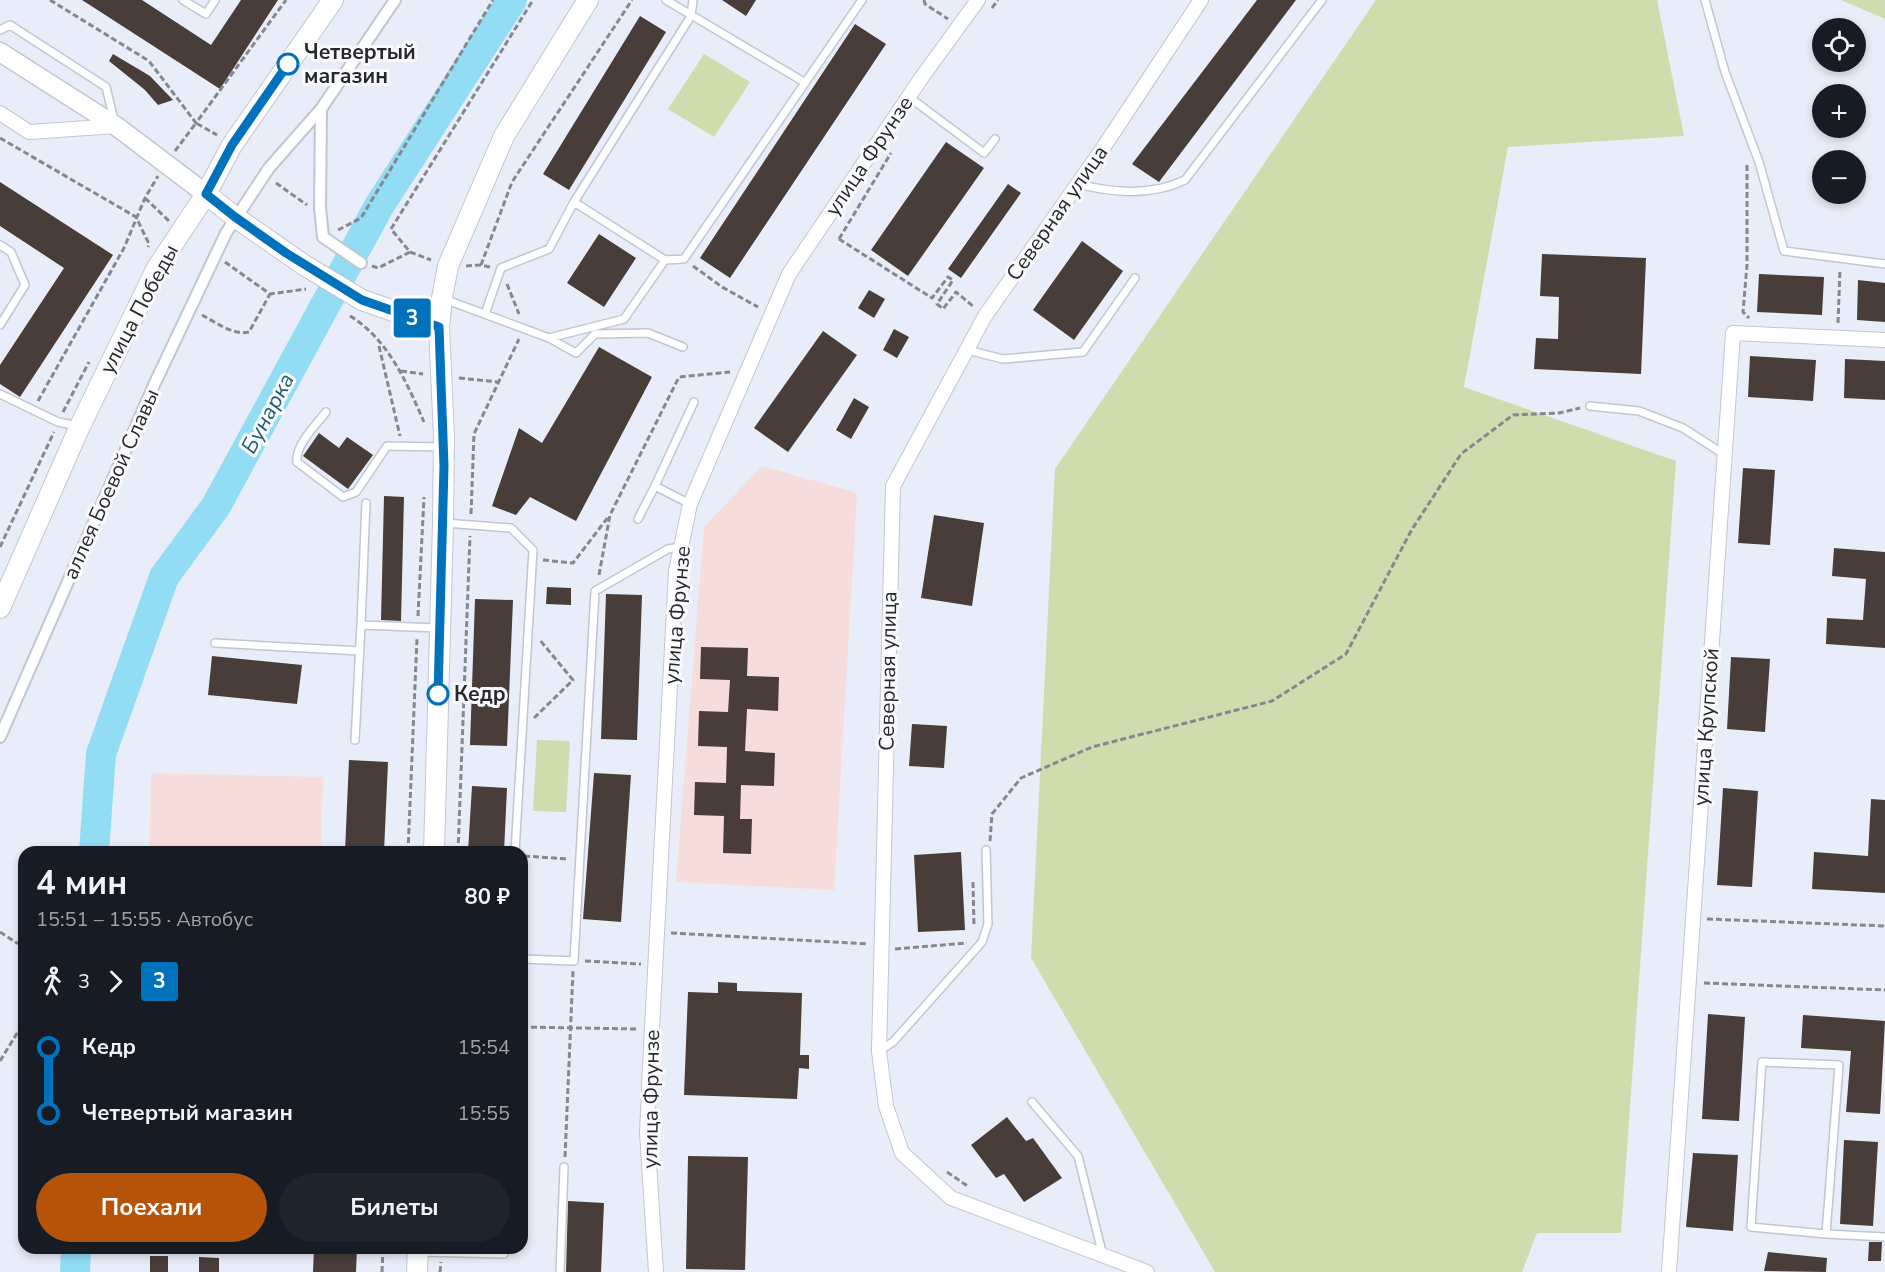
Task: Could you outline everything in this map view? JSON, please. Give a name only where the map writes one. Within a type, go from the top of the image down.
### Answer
[{"type":"main road","name":"улица Победы","points":[[1,602],[80,426],[157,268],[206,194],[232,145],[333,0]]},
{"type":"main road","points":[[434,846],[443,523],[434,447],[439,327],[447,266],[504,136],[588,0]]},
{"type":"main road","points":[[206,194],[230,225],[304,264],[362,300],[439,327]]},
{"type":"main road","points":[[417,1272],[418,1254]]},
{"type":"street","name":"аллея Боевой Славы","points":[[0,737],[230,225],[269,168],[321,109],[395,0]]},
{"type":"street","name":"улица Фрунзе","points":[[656,1272],[647,1132],[676,571],[690,504],[789,274],[978,0]]},
{"type":"street","name":"Северная улица","points":[[1147,1272],[951,1198],[902,1153],[886,1106],[879,1051],[891,944],[893,486],[985,316],[1078,184],[1201,0]]},
{"type":"street","points":[[0,52],[116,126],[206,194]]},
{"type":"street","points":[[321,109],[320,207],[323,237],[340,251],[361,263]]},
{"type":"street","points":[[0,113],[29,132],[116,126]]},
{"type":"street","name":"улица Крупской","points":[[1669,1272],[1733,333],[1885,340]]},
{"type":"lane","points":[[183,0],[206,14],[215,0]]},
{"type":"lane","points":[[666,0],[804,82]]},
{"type":"lane","points":[[485,314],[501,268],[549,249],[574,202],[692,16],[693,0]]},
{"type":"lane","points":[[574,202],[665,260],[684,259],[862,0]]},
{"type":"lane","points":[[1078,184],[1121,192],[1167,189],[1185,180],[1322,0]]},
{"type":"lane","points":[[1705,0],[1725,72],[1759,162],[1784,251],[1885,264]]},
{"type":"lane","points":[[0,30],[10,25],[106,87],[116,126]]},
{"type":"lane","points":[[909,97],[984,153],[995,139]]},
{"type":"lane","points":[[0,244],[11,252],[25,285],[0,325]]},
{"type":"lane","points":[[549,338],[624,319],[665,260]]},
{"type":"lane","points":[[967,350],[1003,359],[1083,352],[1135,278]]},
{"type":"lane","points":[[442,298],[549,338],[576,353],[595,334],[648,333],[683,347]]},
{"type":"lane","points":[[0,394],[58,422],[80,426]]},
{"type":"lane","points":[[638,519],[694,402]]},
{"type":"lane","points":[[1590,405],[1639,411],[1683,428],[1725,455]]},
{"type":"lane","points":[[326,412],[300,447],[296,455],[297,462],[342,497],[356,492],[387,446],[434,447]]},
{"type":"lane","points":[[655,486],[690,504]]},
{"type":"lane","points":[[355,740],[366,503]]},
{"type":"lane","points":[[443,523],[511,528],[533,550],[514,846]]},
{"type":"lane","points":[[528,959],[574,961],[596,591],[668,549],[681,547]]},
{"type":"lane","points":[[361,625],[440,628]]},
{"type":"lane","points":[[215,643],[360,651]]},
{"type":"lane","points":[[879,1051],[893,1042],[982,942],[988,924],[986,850]]},
{"type":"lane","points":[[1826,1234],[1839,1065],[1762,1062],[1751,1227],[1826,1234],[1885,1237]]},
{"type":"lane","points":[[1032,1102],[1078,1156],[1103,1256]]},
{"type":"lane","points":[[560,1272],[564,1167]]},
{"type":"path","points":[[50,0],[149,61],[196,123],[286,0]]},
{"type":"path","points":[[323,237],[362,218],[493,0]]},
{"type":"path","points":[[361,263],[378,268],[410,252],[391,229],[533,0]]},
{"type":"path","points":[[458,846],[474,434],[524,328],[501,268],[481,265],[512,182],[632,0]]},
{"type":"path","points":[[924,0],[925,4],[949,20]]},
{"type":"path","points":[[0,138],[136,217],[149,244],[144,255]]},
{"type":"path","points":[[1747,164],[1747,265],[1743,312],[1755,324]]},
{"type":"path","points":[[33,410],[124,248],[145,198]]},
{"type":"path","points":[[822,226],[932,298],[948,277],[953,280],[936,304],[943,309],[956,292],[985,316]]},
{"type":"path","points":[[216,256],[270,294],[304,288]]},
{"type":"path","points":[[1838,327],[1841,258]]},
{"type":"path","points":[[684,259],[722,287],[762,309]]},
{"type":"path","points":[[190,310],[235,332],[249,332],[270,294]]},
{"type":"path","points":[[362,323],[401,370],[434,447]]},
{"type":"path","points":[[379,343],[403,446]]},
{"type":"path","points":[[0,547],[58,422],[91,359]]},
{"type":"path","points":[[532,559],[573,563],[610,515],[679,377],[737,371]]},
{"type":"path","points":[[986,850],[990,849],[992,814],[1021,778],[1092,747],[1272,701],[1346,654],[1412,531],[1461,454],[1513,415],[1559,413],[1590,405]]},
{"type":"path","points":[[408,846],[424,485]]},
{"type":"path","points":[[596,591],[610,515]]},
{"type":"path","points":[[522,730],[573,680],[528,626]]},
{"type":"path","points":[[528,856],[562,859]]},
{"type":"path","points":[[974,878],[974,929]]},
{"type":"path","points":[[1694,918],[1885,926]]},
{"type":"path","points":[[0,932],[18,944]]},
{"type":"path","points":[[690,935],[891,944],[968,943],[974,939]]},
{"type":"path","points":[[564,1167],[574,961],[642,964]]},
{"type":"path","points":[[1689,982],[1885,990]]},
{"type":"path","points":[[528,1027],[639,1029]]},
{"type":"path","points":[[0,1061],[18,1032]]},
{"type":"path","points":[[946,1171],[970,1188]]},
{"type":"path","points":[[382,1272],[383,1254]]},
{"type":"shaded area","points":[[762,466],[857,493],[834,890],[676,882],[704,527]]},
{"type":"shaded area","points":[[151,773],[323,777],[321,846],[149,846]]},
{"type":"green space","points":[[1376,0],[1657,0],[1684,136],[1508,147],[1464,387],[1676,461],[1621,1233],[1537,1233],[1522,1272],[1215,1272],[1031,958],[1055,469]]},
{"type":"green space","points":[[1841,0],[1885,0],[1885,19]]},
{"type":"green space","points":[[704,54],[750,82],[714,137],[668,109]]},
{"type":"green space","points":[[537,740],[570,741],[566,812],[533,811]]},
{"type":"building","points":[[82,0],[142,0],[211,45],[241,0],[278,0],[220,89]]},
{"type":"building","points":[[722,0],[756,0],[746,16]]},
{"type":"building","points":[[1257,0],[1296,0],[1159,182],[1132,164]]},
{"type":"building","points":[[640,16],[666,32],[569,190],[543,174]]},
{"type":"building","points":[[855,24],[886,44],[730,278],[700,258]]},
{"type":"building","points":[[113,54],[150,76],[173,100],[158,105],[145,90],[109,61]]},
{"type":"building","points":[[946,142],[984,168],[908,276],[871,250]]},
{"type":"building","points":[[0,182],[113,255],[20,397],[0,384],[0,365],[64,268],[0,226]]},
{"type":"building","points":[[1008,184],[1021,193],[961,278],[948,269]]},
{"type":"building","points":[[599,234],[636,258],[604,307],[567,283]]},
{"type":"building","points":[[1082,241],[1123,271],[1074,340],[1033,310]]},
{"type":"building","points":[[1542,254],[1646,258],[1641,374],[1534,369],[1536,338],[1558,339],[1559,297],[1540,296]]},
{"type":"building","points":[[1759,274],[1824,277],[1822,315],[1757,312]]},
{"type":"building","points":[[1858,280],[1885,283],[1885,322],[1857,320]]},
{"type":"building","points":[[869,290],[885,299],[874,318],[858,308]]},
{"type":"building","points":[[894,329],[909,337],[897,358],[883,350]]},
{"type":"building","points":[[823,331],[857,355],[788,452],[754,428]]},
{"type":"building","points":[[599,347],[652,377],[576,521],[530,497],[516,515],[492,506],[519,428],[542,443]]},
{"type":"building","points":[[1750,356],[1816,360],[1813,401],[1748,397]]},
{"type":"building","points":[[1845,359],[1885,361],[1885,400],[1844,398]]},
{"type":"building","points":[[854,398],[869,407],[851,439],[836,430]]},
{"type":"building","points":[[319,433],[339,448],[347,437],[373,455],[348,489],[303,456]]},
{"type":"building","points":[[1743,468],[1775,470],[1770,545],[1738,543]]},
{"type":"building","points":[[384,496],[404,497],[401,621],[381,620]]},
{"type":"building","points":[[934,515],[984,523],[972,606],[921,598]]},
{"type":"building","points":[[1834,548],[1885,552],[1885,648],[1826,644],[1827,618],[1863,620],[1866,579],[1832,576]]},
{"type":"building","points":[[547,587],[571,588],[571,605],[546,604]]},
{"type":"building","points":[[606,594],[642,595],[637,740],[601,739]]},
{"type":"building","points":[[475,599],[513,600],[507,746],[470,745]]},
{"type":"building","points":[[701,647],[748,648],[747,676],[779,677],[778,711],[747,709],[745,751],[775,753],[774,786],[741,785],[740,819],[752,819],[751,854],[723,853],[724,816],[694,815],[695,782],[726,783],[727,747],[698,746],[699,711],[728,712],[730,680],[700,679]]},
{"type":"building","points":[[212,656],[302,665],[297,704],[208,695]]},
{"type":"building","points":[[1731,657],[1770,659],[1765,732],[1727,729]]},
{"type":"building","points":[[912,724],[947,726],[944,768],[909,766]]},
{"type":"building","points":[[349,760],[388,762],[384,846],[345,846]]},
{"type":"building","points":[[594,773],[631,775],[621,922],[583,919]]},
{"type":"building","points":[[472,786],[507,788],[504,846],[468,846]]},
{"type":"building","points":[[1723,788],[1758,791],[1752,887],[1717,885]]},
{"type":"building","points":[[1871,799],[1885,800],[1885,893],[1812,889],[1814,852],[1868,856]]},
{"type":"building","points":[[961,852],[965,930],[918,932],[914,855]]},
{"type":"building","points":[[718,982],[737,983],[737,991],[802,993],[800,1055],[809,1055],[809,1069],[799,1068],[797,1099],[684,1095],[688,992],[718,993]]},
{"type":"building","points":[[1708,1014],[1745,1017],[1739,1121],[1702,1119]]},
{"type":"building","points":[[1803,1015],[1885,1021],[1880,1114],[1846,1112],[1851,1051],[1801,1048]]},
{"type":"building","points":[[1007,1117],[1026,1141],[1033,1138],[1062,1178],[1024,1202],[1004,1174],[996,1178],[971,1145]]},
{"type":"building","points":[[1844,1140],[1878,1142],[1873,1226],[1840,1224]]},
{"type":"building","points":[[1693,1153],[1738,1155],[1733,1231],[1686,1227]]},
{"type":"building","points":[[688,1156],[748,1157],[745,1270],[686,1269]]},
{"type":"building","points":[[568,1201],[604,1203],[601,1272],[566,1272]]},
{"type":"building","points":[[1869,1242],[1882,1242],[1881,1261],[1868,1261]]},
{"type":"building","points":[[1768,1252],[1827,1258],[1826,1272],[1764,1271]]},
{"type":"building","points":[[314,1254],[357,1254],[356,1272],[313,1272]]},
{"type":"building","points":[[150,1256],[168,1256],[168,1272],[150,1272]]},
{"type":"building","points":[[199,1257],[219,1258],[219,1272],[199,1272]]},
{"type":"waterway","name":"Бунарка","points":[[94,846],[101,754],[164,577],[216,506],[379,206],[512,0]]},
{"type":"waterway","name":"Бунарка","points":[[75,1272],[76,1254]]},
{"type":"bus line","name":"3","points":[[288,64],[232,145],[206,194],[286,253],[362,300],[439,327],[444,466],[438,694]]},
{"type":"place","name":"Четвертый магазин","points":[[288,64]]},
{"type":"place","name":"Кедр","points":[[438,694]]}]
